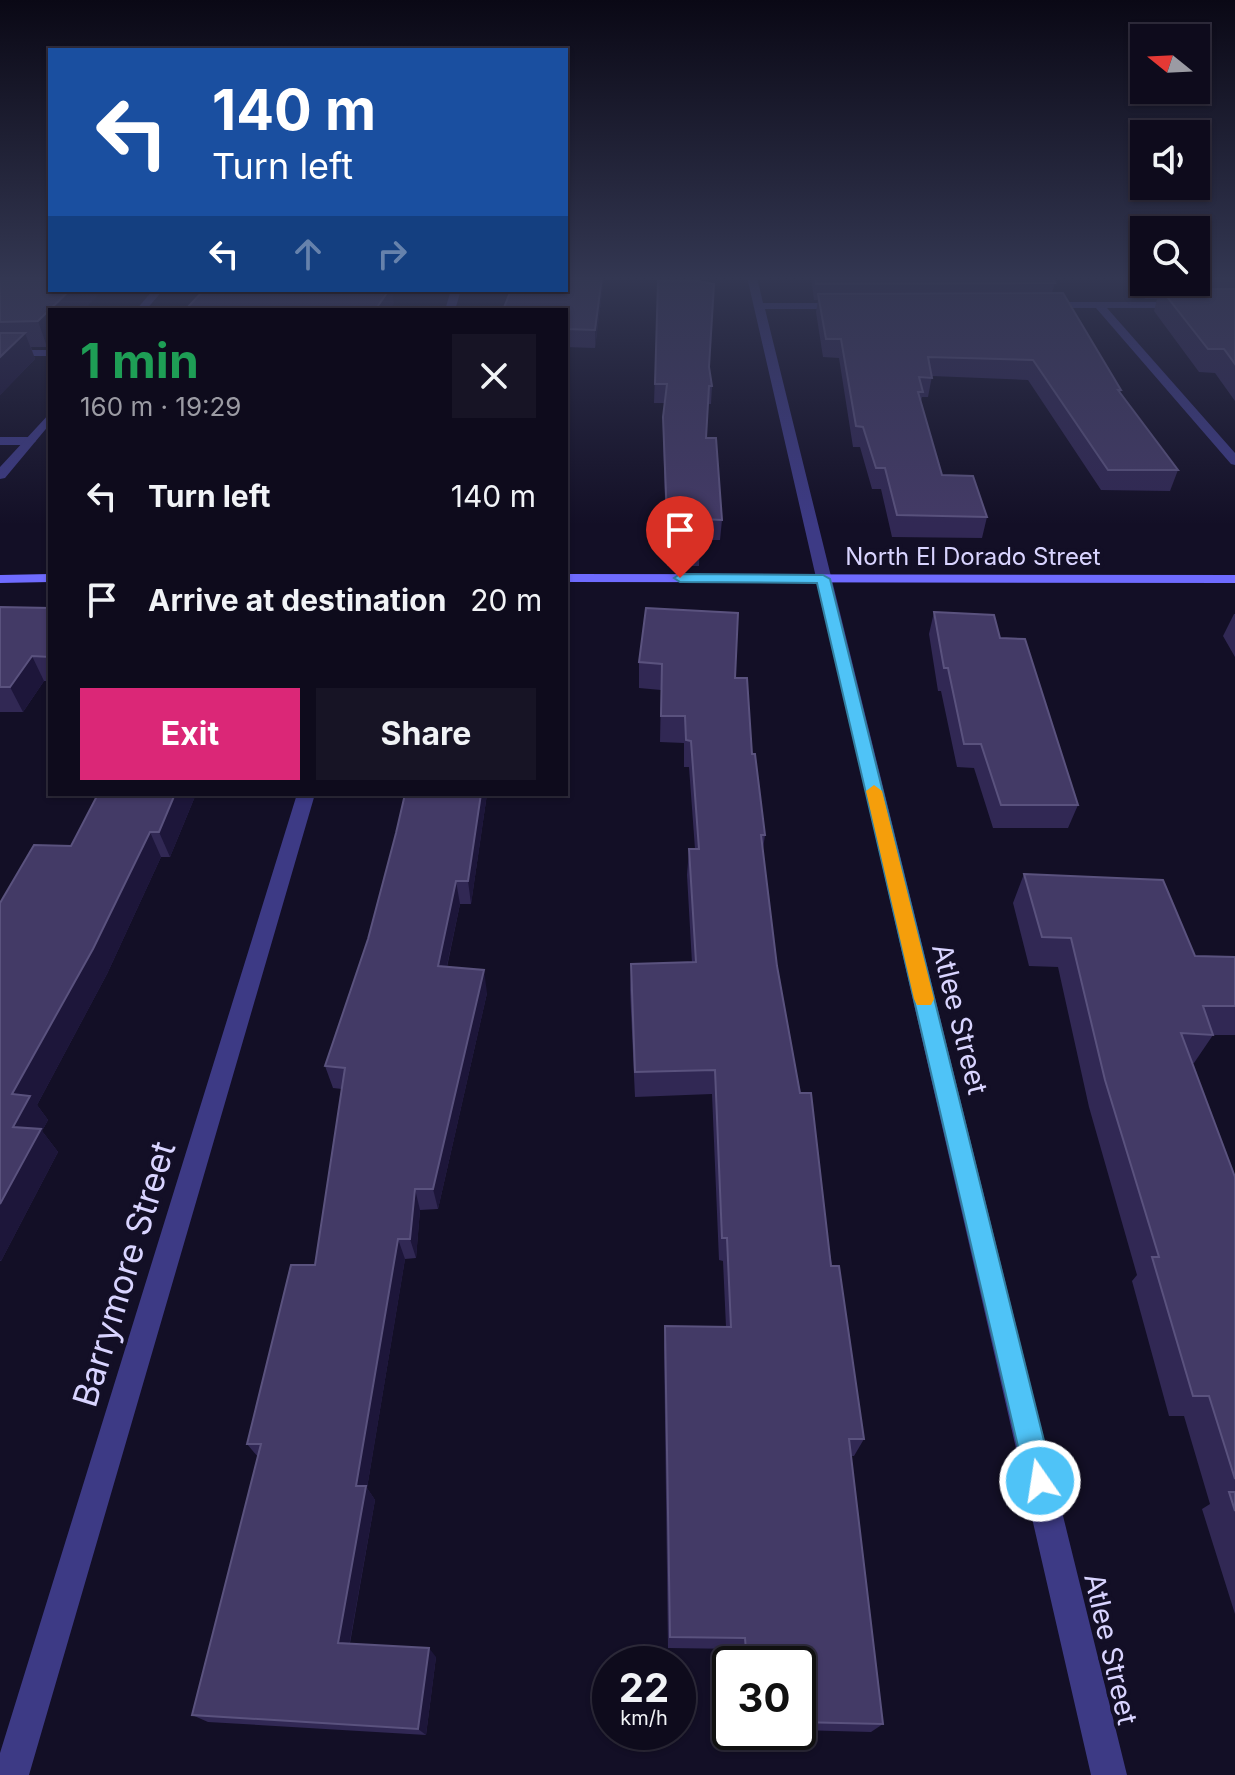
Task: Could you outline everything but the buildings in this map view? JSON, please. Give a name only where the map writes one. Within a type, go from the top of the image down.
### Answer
[{"type":"main road","points":[[0,579],[48,578]]},
{"type":"main road","name":"North El Dorado Street","points":[[568,578],[1235,579]]},
{"type":"street","name":"Atlee Street","points":[[772,360],[1109,1775]]},
{"type":"street","points":[[1147,360],[1235,461]]},
{"type":"street","points":[[0,475],[48,419]]},
{"type":"street","points":[[0,441],[30,441]]},
{"type":"street","name":"Barrymore Street","points":[[11,1775],[305,796]]},
{"type":"slow traffic","points":[[874,791],[924,999]]},
{"type":"route","points":[[680,578],[823,579],[1040,1481]]}]
